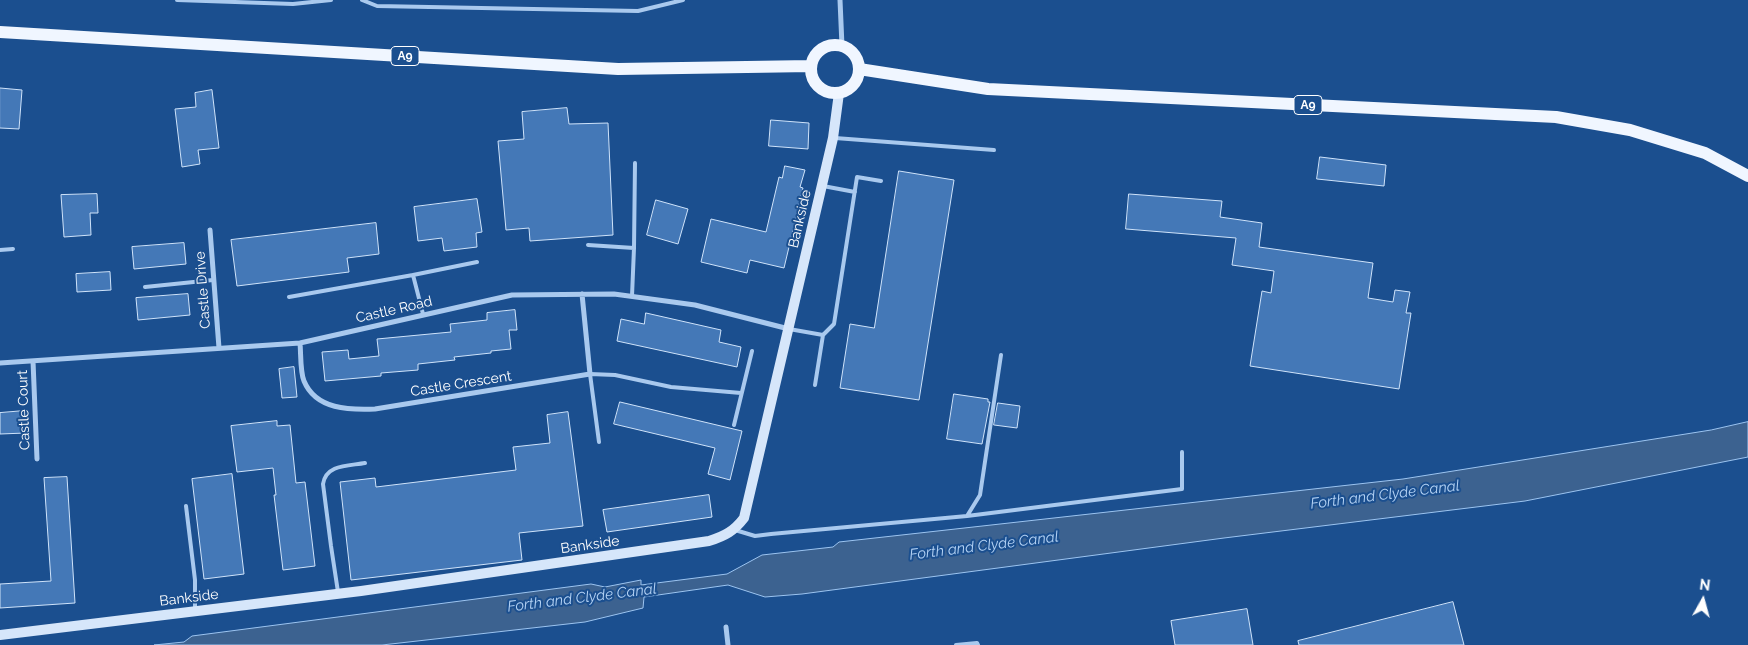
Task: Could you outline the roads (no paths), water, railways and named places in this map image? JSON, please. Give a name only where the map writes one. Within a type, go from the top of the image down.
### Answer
[{"type":"main road","name":"A9","points":[[0,32],[618,69],[811,66]]},
{"type":"main road","points":[[825,46],[842,46],[855,55],[859,69],[858,77],[847,90],[839,93],[830,93],[822,90],[815,83],[811,75],[811,66],[813,58],[825,46]]},
{"type":"main road","name":"A9","points":[[859,69],[988,89],[1556,118],[1630,130],[1705,153],[1748,176]]},
{"type":"street","points":[[840,0],[842,46]]},
{"type":"street","name":"Bankside","points":[[0,635],[339,594],[709,541],[724,537],[735,530],[744,518],[789,329],[833,138],[839,93]]},
{"type":"street","name":"Castle Drive","points":[[210,230],[219,348]]},
{"type":"street","points":[[582,294],[590,374]]},
{"type":"street","name":"Castle Road","points":[[0,363],[300,343],[512,295],[614,294],[632,296],[694,305],[789,329]]},
{"type":"street","name":"Castle Crescent","points":[[300,343],[304,381],[312,393],[326,404],[346,410],[375,409],[590,374]]},
{"type":"street","name":"Castle Court","points":[[33,361],[37,459]]},
{"type":"street","points":[[726,627],[728,645]]},
{"type":"lane","points":[[176,0],[293,4],[331,0]]},
{"type":"lane","points":[[362,0],[377,6],[638,12],[683,0]]},
{"type":"lane","points":[[833,138],[994,150]]},
{"type":"lane","points":[[632,296],[635,163]]},
{"type":"lane","points":[[815,385],[823,335],[834,324],[858,177],[881,181]]},
{"type":"lane","points":[[822,186],[855,192]]},
{"type":"lane","points":[[588,244],[634,248]]},
{"type":"lane","points":[[0,250],[13,249]]},
{"type":"lane","points":[[290,297],[476,262]]},
{"type":"lane","points":[[414,275],[423,314]]},
{"type":"lane","points":[[146,287],[213,280]]},
{"type":"lane","points":[[789,329],[823,335]]},
{"type":"lane","points":[[734,425],[752,351]]},
{"type":"lane","points":[[967,516],[980,495],[1001,355]]},
{"type":"lane","points":[[599,442],[590,374],[615,375],[671,387],[742,393]]},
{"type":"lane","points":[[735,530],[755,536],[967,516],[1182,489],[1182,452]]},
{"type":"lane","points":[[339,594],[330,546],[323,484],[324,477],[330,470],[338,467],[365,463]]},
{"type":"lane","points":[[186,506],[195,580],[195,612]]},
{"type":"lane","points":[[956,645],[977,643],[978,645]]},
{"type":"water","name":"Forth and Clyde Canal","points":[[1748,422],[1748,457],[1525,501],[1224,538],[802,594],[765,597],[728,585],[644,597],[643,608],[585,622],[382,645],[154,645],[184,642],[192,636],[591,584],[605,587],[641,580],[641,585],[727,574],[762,555],[833,547],[839,542],[1403,479],[1711,430]]}]
